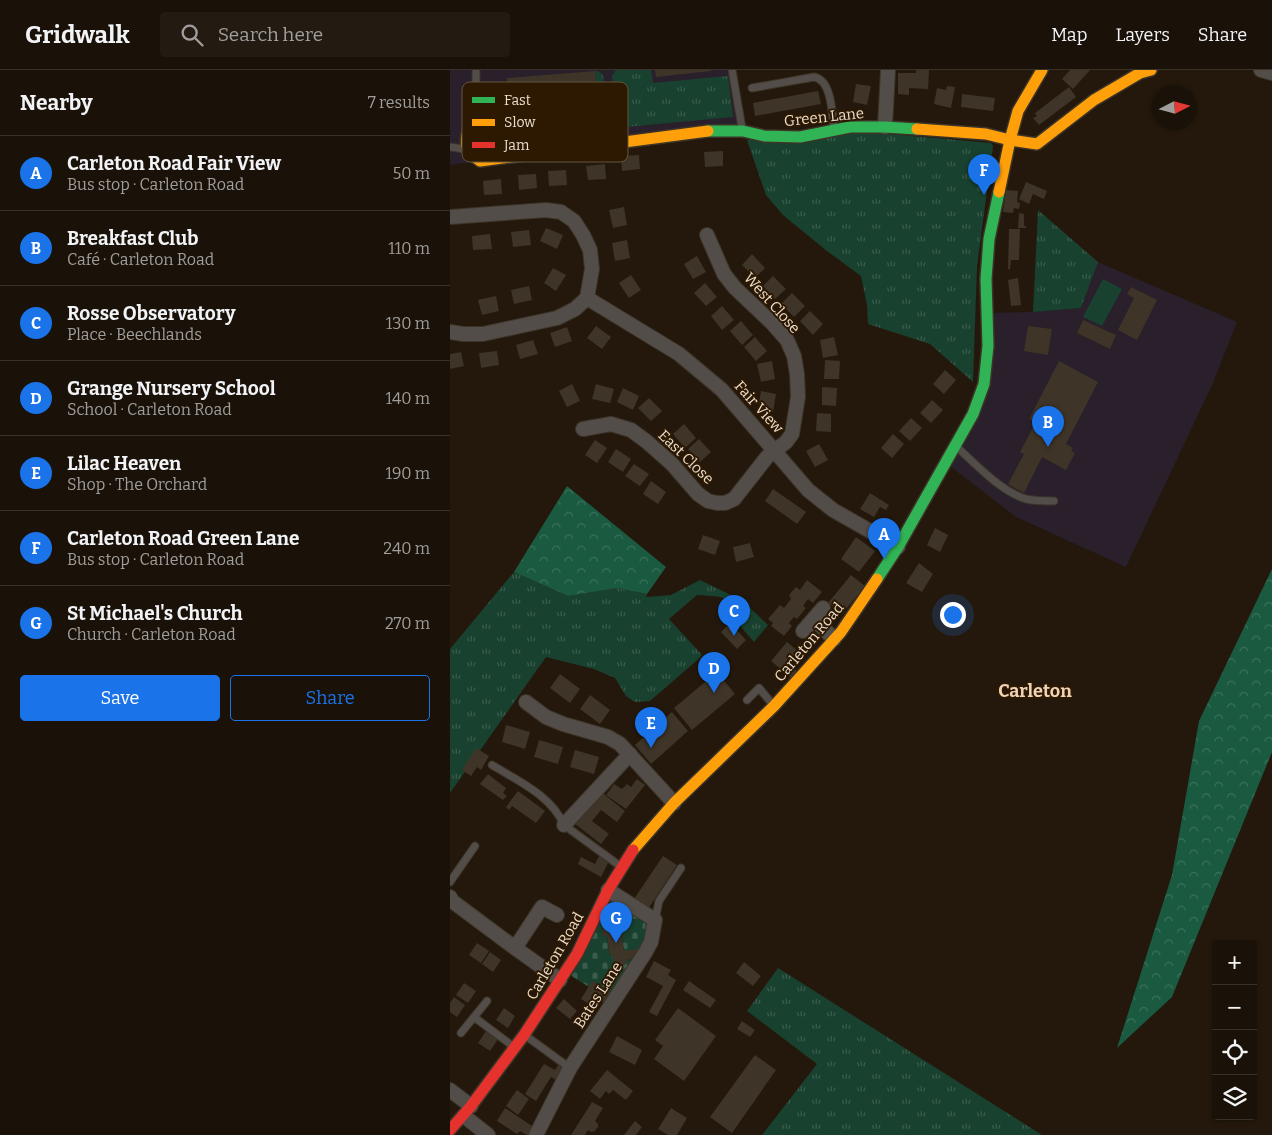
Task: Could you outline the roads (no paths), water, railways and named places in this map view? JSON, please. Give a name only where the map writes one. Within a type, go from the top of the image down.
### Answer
[{"type":"street","points":[[885,127],[888,70]]},
{"type":"street","name":"Carleton Road","points":[[450,1130],[467,1111],[524,1035],[577,954],[608,890],[631,852],[674,803],[774,706],[841,632],[898,547],[973,414],[984,384],[988,346],[986,279],[988,239],[1018,111],[1042,70]]},
{"type":"street","name":"Green Lane","points":[[628,142],[709,131],[743,131],[764,136],[800,137],[850,127],[885,127],[986,134],[1037,144],[1094,100],[1140,73],[1151,70]]},
{"type":"street","points":[[1261,70],[1272,73]]},
{"type":"street","points":[[450,218],[546,210],[561,212],[574,221],[583,235],[590,250],[592,269],[587,298],[575,309],[556,318],[483,334],[450,332]]},
{"type":"street","name":"West Close","points":[[707,235],[724,274],[740,293],[787,340],[794,356],[798,397],[792,434],[786,442],[775,450]]},
{"type":"street","name":"Fair View","points":[[587,298],[679,354],[722,390],[808,490],[833,510],[898,547]]},
{"type":"street","name":"East Close","points":[[583,429],[612,424],[631,430],[672,464],[698,494],[717,503],[725,503],[734,498],[767,457],[775,450]]},
{"type":"street","points":[[803,631],[818,614],[834,639]]},
{"type":"street","points":[[526,702],[546,717],[608,737],[620,744],[674,803]]},
{"type":"street","points":[[564,825],[630,754]]},
{"type":"street","points":[[608,890],[655,920]]},
{"type":"street","points":[[450,897],[452,901],[560,980]]},
{"type":"street","points":[[515,948],[542,907],[557,915]]},
{"type":"street","name":"Bates Lane","points":[[536,1135],[570,1068],[646,953],[651,942],[655,920]]},
{"type":"street","points":[[450,1090],[488,1135]]},
{"type":"lane","points":[[732,70],[743,131]]},
{"type":"lane","points":[[752,88],[814,77],[819,78],[828,90],[834,130]]},
{"type":"lane","points":[[955,446],[984,473],[1013,493],[1038,501],[1054,501]]},
{"type":"lane","points":[[747,700],[759,688],[774,706]]},
{"type":"lane","points":[[492,766],[537,793],[553,806],[564,825],[622,867]]},
{"type":"lane","points":[[450,882],[475,846]]},
{"type":"lane","points":[[655,920],[659,902],[681,868]]},
{"type":"lane","points":[[462,1033],[487,1000]]},
{"type":"lane","points":[[474,1017],[515,1047]]},
{"type":"lane","points":[[524,1035],[570,1068]]},
{"type":"place","name":"Carleton Road Green Lane","points":[[984,195]]},
{"type":"place","name":"Breakfast Club","points":[[1048,447]]},
{"type":"place","name":"Carleton Road Fair View","points":[[884,559]]},
{"type":"place","name":"Rosse Observatory","points":[[734,636]]},
{"type":"place","name":"Grange Nursery School","points":[[714,693]]},
{"type":"place","name":"Lilac Heaven","points":[[651,748]]},
{"type":"place","name":"St Michael's Church","points":[[616,943]]},
{"type":"district","name":"Carleton","points":[[1035,691]]}]
